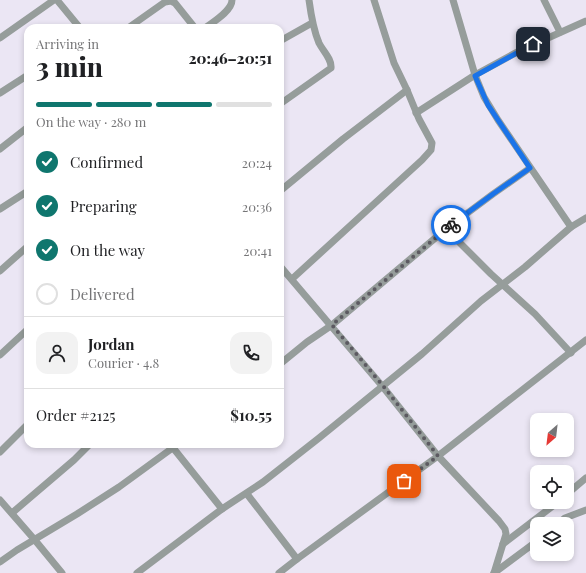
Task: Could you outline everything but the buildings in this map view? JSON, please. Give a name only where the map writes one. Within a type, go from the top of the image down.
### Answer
[{"type":"street","points":[[0,38],[56,0],[77,24]]},
{"type":"street","points":[[210,24],[229,8],[232,4],[232,0]]},
{"type":"street","points":[[284,101],[331,68],[331,63],[320,44],[312,23],[308,0]]},
{"type":"street","points":[[292,279],[427,156],[431,150],[432,144],[418,120],[407,90],[394,63],[374,0]]},
{"type":"street","points":[[453,0],[475,76],[488,105],[571,227]]},
{"type":"street","points":[[544,0],[560,32]]},
{"type":"street","points":[[134,24],[165,2],[171,1],[175,3],[192,24]]},
{"type":"street","points":[[416,113],[475,76],[519,51],[586,21]]},
{"type":"street","points":[[284,39],[312,23]]},
{"type":"street","points":[[0,93],[24,78]]},
{"type":"street","points":[[284,188],[343,139],[407,90]]},
{"type":"street","points":[[0,149],[24,130]]},
{"type":"street","points":[[284,361],[307,342],[332,325],[446,229],[530,168]]},
{"type":"street","points":[[0,209],[24,194]]},
{"type":"street","points":[[137,573],[222,509],[247,494],[384,387],[481,300],[525,267],[571,227],[586,218]]},
{"type":"street","points":[[446,229],[490,274],[535,314],[570,352]]},
{"type":"street","points":[[0,271],[24,250]]},
{"type":"street","points":[[284,272],[332,325],[384,387],[438,456],[505,529],[506,534],[494,573]]},
{"type":"street","points":[[0,355],[24,333]]},
{"type":"street","points":[[279,573],[289,570],[297,559],[438,456],[586,340]]},
{"type":"street","points":[[0,452],[24,428]]},
{"type":"street","points":[[12,513],[86,448]]},
{"type":"street","points":[[0,562],[34,539],[113,491],[169,448]]},
{"type":"street","points":[[175,448],[222,509]]},
{"type":"street","points":[[574,488],[586,478]]},
{"type":"street","points":[[247,494],[297,559]]},
{"type":"street","points":[[0,500],[62,573]]},
{"type":"street","points":[[503,544],[549,509]]},
{"type":"street","points":[[568,517],[586,510]]},
{"type":"street","points":[[494,573],[530,546]]},
{"type":"way so far","points":[[404,481],[438,456],[384,387],[332,325],[451,225]]},
{"type":"route","points":[[451,225],[530,168],[488,105],[479,88],[475,76],[533,44]]}]
